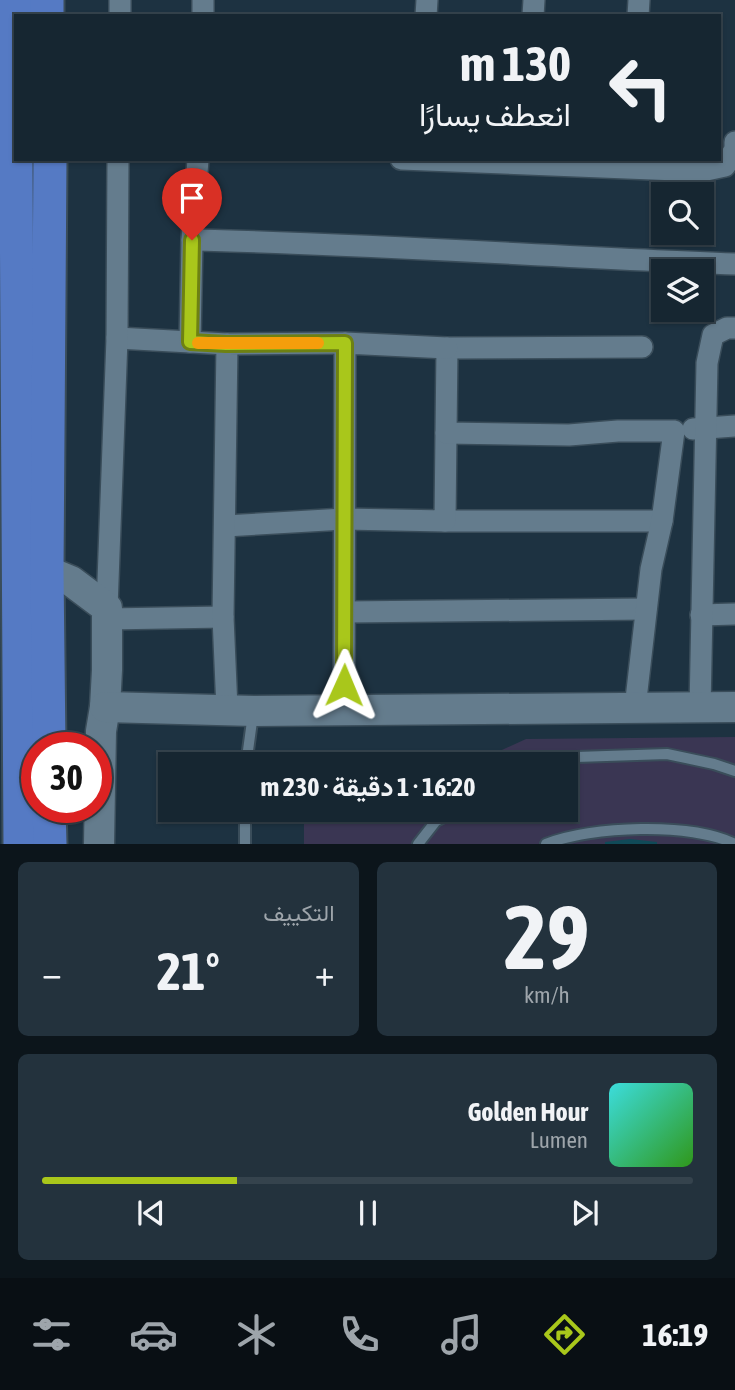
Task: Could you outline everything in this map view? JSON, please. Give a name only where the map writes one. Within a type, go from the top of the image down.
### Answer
[{"type":"main road","points":[[16,161],[20,844]]},
{"type":"main road","points":[[49,732],[47,571],[50,161]]},
{"type":"main road","points":[[49,823],[50,844]]},
{"type":"street","points":[[470,161],[634,163],[715,170],[725,166],[731,159],[735,142]]},
{"type":"street","points":[[99,844],[100,731],[105,707],[117,338],[118,161]]},
{"type":"street","points":[[190,342],[192,240],[198,161]]},
{"type":"street","points":[[192,240],[735,264]]},
{"type":"street","points":[[700,709],[707,363],[711,340],[719,332],[735,328]]},
{"type":"street","points":[[117,338],[226,344],[345,343],[447,348],[642,347]]},
{"type":"street","points":[[344,709],[345,343]]},
{"type":"street","points":[[226,344],[223,617],[241,710]]},
{"type":"street","points":[[445,521],[447,348]]},
{"type":"street","points":[[446,433],[569,435],[735,426]]},
{"type":"street","points":[[635,708],[651,569],[662,522],[674,431]]},
{"type":"street","points":[[225,526],[344,519],[662,522]]},
{"type":"street","points":[[47,571],[71,581],[107,613],[223,617]]},
{"type":"street","points":[[345,612],[646,609]]},
{"type":"street","points":[[701,615],[735,614]]},
{"type":"street","points":[[105,707],[241,710],[735,707]]},
{"type":"lane","points":[[241,710],[245,752]]},
{"type":"lane","points":[[578,757],[667,754],[735,771]]},
{"type":"lane","points":[[245,822],[245,844]]},
{"type":"lane","points":[[418,844],[435,822]]},
{"type":"lane","points":[[546,844],[601,831],[661,829],[719,836],[735,844]]},
{"type":"shaded area","points":[[735,737],[735,844],[304,844],[304,822],[578,822],[578,752],[498,752],[526,739]]},
{"type":"building","points":[[630,839],[657,842],[657,844],[605,844]]},
{"type":"slow traffic","points":[[198,343],[318,343]]},
{"type":"route","points":[[192,240],[190,342],[345,343],[344,685]]}]
